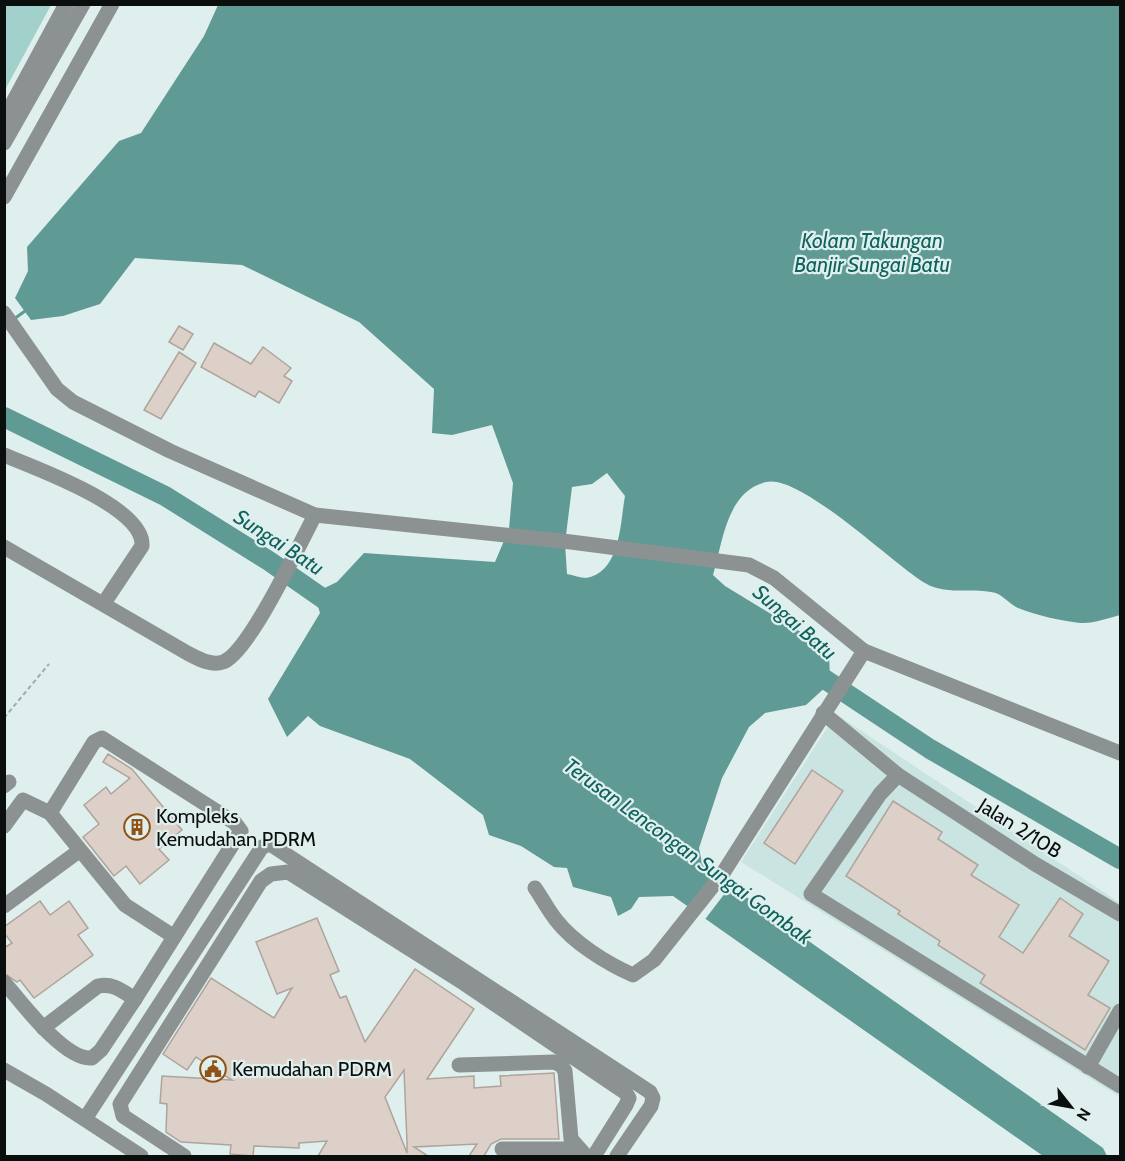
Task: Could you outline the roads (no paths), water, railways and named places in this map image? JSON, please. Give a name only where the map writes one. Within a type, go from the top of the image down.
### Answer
[{"type":"street","points":[[4,119],[66,4]]},
{"type":"street","points":[[4,143],[83,4]]},
{"type":"street","points":[[4,197],[112,4]]},
{"type":"street","points":[[4,313],[57,389],[87,411],[315,515],[571,542],[749,565],[765,572],[864,651],[1120,753]]},
{"type":"street","points":[[4,454],[103,500],[122,512],[138,532],[142,546],[104,603]]},
{"type":"street","points":[[4,547],[202,661],[221,663],[238,653],[278,586],[315,515]]},
{"type":"street","points":[[535,888],[556,920],[576,939],[619,969],[633,975],[654,960],[723,873],[864,651]]},
{"type":"street","name":"Jalan 2/10B","points":[[826,708],[898,775],[1035,864],[1120,914]]},
{"type":"street","points":[[4,982],[43,1028],[69,1049],[87,1059],[92,1058],[101,1050],[135,999],[241,831],[236,822],[102,738],[94,742],[50,813]]},
{"type":"street","points":[[898,775],[880,794],[811,894],[1120,1086]]},
{"type":"street","points":[[4,826],[23,800],[50,813],[125,905],[173,936]]},
{"type":"street","points":[[85,1119],[262,847],[270,844],[650,1092],[653,1098],[651,1106],[617,1156]]},
{"type":"street","points":[[5,905],[79,851]]},
{"type":"street","points":[[184,1156],[123,1116],[120,1104],[261,881],[279,872],[288,872],[387,934],[626,1093],[629,1098],[626,1105],[594,1156]]},
{"type":"street","points":[[43,1028],[98,986],[108,984],[117,987],[135,999]]},
{"type":"street","points":[[1088,1067],[1120,1011]]},
{"type":"street","points":[[459,1065],[554,1062],[561,1065],[565,1071],[571,1139],[582,1153]]},
{"type":"street","points":[[4,1070],[141,1156]]},
{"type":"street","points":[[502,1149],[582,1153]]},
{"type":"water","name":"Kolam Takungan Banjir Sungai Batu","points":[[218,5],[1120,5],[1120,615],[1090,623],[1073,622],[1025,611],[995,593],[933,587],[911,573],[847,522],[801,491],[781,483],[766,482],[753,488],[742,496],[728,520],[713,575],[725,586],[829,649],[830,683],[806,705],[765,713],[749,727],[722,778],[699,848],[702,863],[712,873],[1103,1148],[1107,1156],[1043,1156],[673,896],[639,897],[631,909],[618,916],[611,897],[573,887],[567,868],[554,867],[521,846],[489,835],[483,815],[410,759],[320,726],[308,716],[287,737],[268,699],[320,613],[314,593],[337,582],[364,553],[495,562],[509,529],[513,483],[492,425],[452,435],[432,433],[434,389],[359,322],[242,265],[135,258],[100,304],[63,316],[31,320],[15,298],[28,271],[27,247],[119,141],[141,133],[204,36]],"holes":[[[607,473],[625,496],[617,545],[606,566],[598,574],[586,578],[567,574],[565,543],[572,487],[592,484]]]},
{"type":"waterway","points":[[14,319],[25,311]]},
{"type":"waterway","name":"Sungai Batu","points":[[4,417],[165,496],[269,561],[325,600],[338,596]]},
{"type":"waterway","name":"Sungai Batu","points":[[808,668],[930,749],[1120,859]]},
{"type":"place","name":"Kompleks Kemudahan PDRM","points":[[137,827]]},
{"type":"place","name":"Kemudahan PDRM","points":[[213,1069]]},
{"type":"water label","name":"Terusan Lencongan Sungai Gombak","points":[[688,851]]}]
